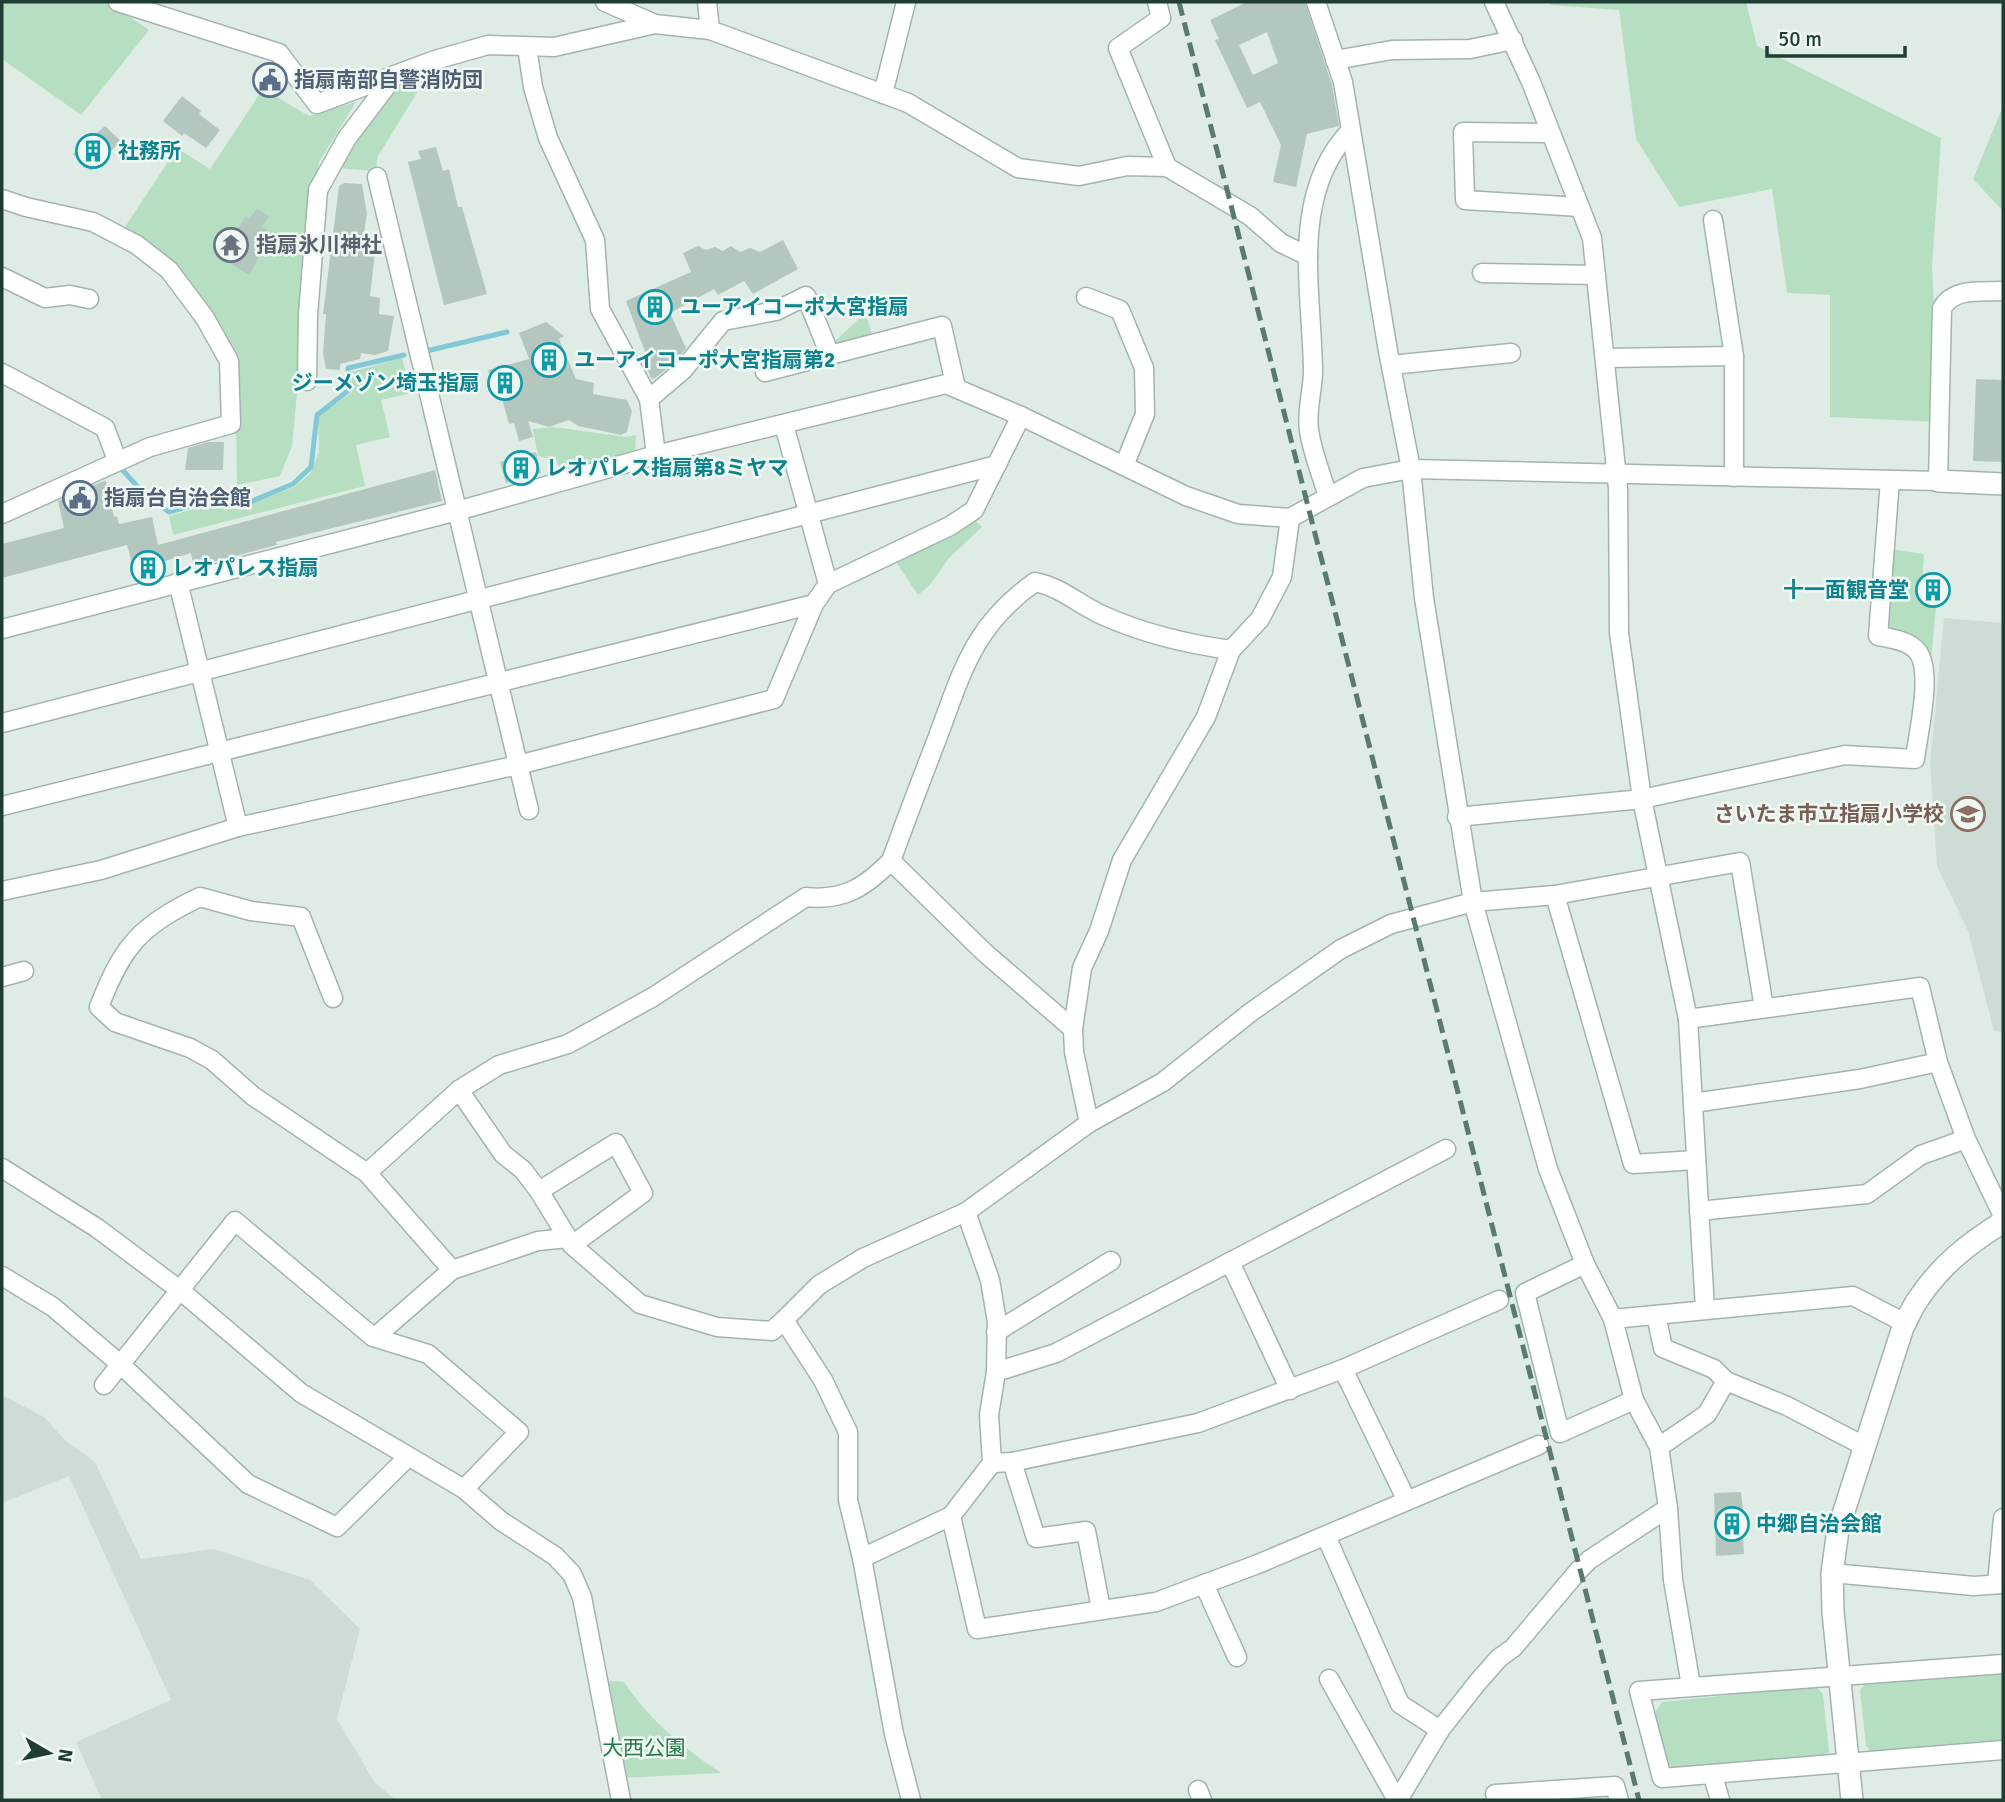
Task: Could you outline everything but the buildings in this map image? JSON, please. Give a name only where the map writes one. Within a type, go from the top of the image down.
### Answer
[{"type":"street","points":[[118,2],[279,53],[317,104],[488,45],[554,47],[655,24]]},
{"type":"street","points":[[605,2],[655,24],[710,30],[908,103],[1018,168],[1079,176],[1127,166],[1167,167],[1250,216],[1281,243],[1308,256]]},
{"type":"street","points":[[707,2],[710,30]]},
{"type":"street","points":[[883,94],[906,2]]},
{"type":"street","points":[[1157,2],[1161,18],[1118,48],[1167,167]]},
{"type":"street","points":[[1316,2],[1335,60],[1351,130],[1411,469],[1424,598],[1445,716],[1457,817],[1473,902],[1548,1169],[1585,1265],[1613,1319],[1634,1400],[1659,1447],[1668,1508],[1673,1580],[1691,1686]]},
{"type":"street","points":[[1494,2],[1513,40],[1592,238],[1616,475],[1619,633],[1642,799],[1688,1018],[1705,1309]]},
{"type":"street","points":[[1335,60],[1392,50],[1470,49],[1513,40]]},
{"type":"street","points":[[527,47],[533,87],[548,138],[596,240],[600,309],[649,399],[656,455]]},
{"type":"street","points":[[307,381],[308,315],[318,190],[347,138],[395,75]]},
{"type":"street","points":[[1328,497],[1308,429],[1313,374],[1308,256],[1312,203],[1322,169],[1333,148],[1351,130]]},
{"type":"street","points":[[1550,133],[1463,132],[1465,200],[1580,207]]},
{"type":"street","points":[[377,177],[529,810]]},
{"type":"street","points":[[2,199],[93,222],[137,245],[169,270],[205,318],[229,361],[231,424],[117,460],[2,514]]},
{"type":"street","points":[[1713,220],[1734,356],[1734,477]]},
{"type":"street","points":[[1482,273],[1596,275]]},
{"type":"street","points":[[2,277],[45,298],[70,295],[89,299]]},
{"type":"street","points":[[1938,481],[1942,307],[1948,297],[1958,294],[2003,292]]},
{"type":"street","points":[[649,399],[683,370],[723,321],[776,311],[806,296],[830,355]]},
{"type":"street","points":[[1086,297],[1120,310],[1144,368],[1146,414],[1124,466]]},
{"type":"street","points":[[765,372],[942,326],[956,388]]},
{"type":"street","points":[[1391,365],[1511,353]]},
{"type":"street","points":[[1605,358],[1734,356]]},
{"type":"street","points":[[2,373],[105,428],[117,460]]},
{"type":"street","points":[[2,629],[457,511],[656,455],[946,384],[1021,416],[1210,506],[1238,514],[1290,518],[1363,478],[1411,469],[2003,484]]},
{"type":"street","points":[[2,891],[101,870],[239,827],[518,765],[774,699],[814,604],[828,584],[950,526],[974,510],[1021,416]]},
{"type":"street","points":[[784,425],[828,584]]},
{"type":"street","points":[[2,723],[478,597],[997,465]]},
{"type":"street","points":[[1457,817],[1642,799],[1845,755],[1915,759],[1926,668],[1917,650],[1899,640],[1878,636],[1890,480]]},
{"type":"street","points":[[1089,1123],[1073,1029],[1082,968],[1099,931],[1122,860],[1206,717],[1231,650],[1260,619],[1282,577],[1290,518]]},
{"type":"street","points":[[178,582],[239,827]]},
{"type":"street","points":[[367,1173],[459,1090],[499,1065],[568,1044],[653,997],[806,898],[827,900],[847,895],[870,882],[891,861],[952,690],[974,645],[1013,598],[1035,582],[1054,585],[1099,614],[1132,628],[1200,646],[1231,650]]},
{"type":"street","points":[[2,806],[221,749],[814,604]]},
{"type":"street","points":[[891,861],[984,951],[1073,1029]]},
{"type":"street","points":[[459,1090],[503,1154],[523,1170],[539,1191],[570,1241],[640,1304],[717,1327],[772,1331],[819,1285],[852,1265],[966,1212],[1089,1123],[1163,1082],[1251,1012],[1341,949],[1391,924],[1473,902],[1555,895],[1740,862],[1764,1008]]},
{"type":"street","points":[[1555,895],[1633,1164],[1696,1160]]},
{"type":"street","points":[[333,998],[301,917],[251,911],[200,897],[171,910],[132,940],[116,963],[99,1007],[115,1022],[190,1048],[212,1060],[253,1096],[367,1173],[452,1270]]},
{"type":"street","points":[[2,977],[24,971]]},
{"type":"street","points":[[1688,1018],[1920,987],[1938,1062],[1966,1139],[2003,1216]]},
{"type":"street","points":[[1693,1103],[1860,1079],[1938,1062]]},
{"type":"street","points":[[1699,1211],[1867,1194],[1921,1155],[1966,1139]]},
{"type":"street","points":[[375,1338],[452,1270],[538,1241],[570,1241],[643,1193],[616,1143],[539,1191]]},
{"type":"street","points":[[996,1371],[1056,1353],[1446,1149]]},
{"type":"street","points":[[2,1168],[97,1228],[181,1291],[301,1393],[464,1489],[500,1521],[555,1556],[572,1574],[582,1597],[621,1800]]},
{"type":"street","points":[[862,1558],[951,1516],[992,1463],[989,1415],[996,1371],[996,1332],[990,1280],[966,1212]]},
{"type":"street","points":[[104,1385],[235,1222],[375,1338],[428,1354],[519,1432],[464,1489]]},
{"type":"street","points":[[1852,1800],[1832,1573],[1838,1531],[1905,1323],[1916,1301],[1937,1272],[1964,1247],[2003,1222]]},
{"type":"street","points":[[996,1332],[1111,1261]]},
{"type":"street","points":[[1230,1262],[1290,1390]]},
{"type":"street","points":[[1585,1265],[1525,1293],[1560,1433],[1634,1400]]},
{"type":"street","points":[[2,1276],[53,1307],[120,1364],[248,1484],[337,1527],[408,1457]]},
{"type":"street","points":[[1613,1319],[1853,1296],[1905,1323]]},
{"type":"street","points":[[992,1463],[1012,1462],[1198,1423],[1290,1390],[1499,1300]]},
{"type":"street","points":[[1656,1315],[1662,1348],[1714,1369],[1726,1381],[1787,1406],[1866,1447]]},
{"type":"street","points":[[784,1320],[823,1380],[848,1432],[848,1500],[862,1558],[894,1734],[911,1800]]},
{"type":"street","points":[[1343,1368],[1407,1501]]},
{"type":"street","points":[[1659,1447],[1707,1414],[1726,1381]]},
{"type":"street","points":[[951,1516],[977,1629],[1156,1602],[1325,1536],[1539,1445]]},
{"type":"street","points":[[1012,1462],[1035,1538],[1086,1531],[1101,1609]]},
{"type":"street","points":[[1329,1679],[1397,1800],[1440,1730],[1484,1675],[1513,1648],[1589,1560],[1668,1508]]},
{"type":"street","points":[[1832,1573],[1974,1586],[2000,1584],[2003,1517]]},
{"type":"street","points":[[1325,1536],[1400,1704],[1440,1730]]},
{"type":"street","points":[[1204,1584],[1237,1657]]},
{"type":"street","points":[[2003,1664],[1840,1679],[1639,1691],[1662,1778],[1713,1776],[2003,1750]]},
{"type":"street","points":[[1713,1776],[1720,1800]]},
{"type":"street","points":[[1504,1796],[1615,1786],[1619,1800]]},
{"type":"shaded area","name":"さいたま市立指扇小学校","points":[[1944,618],[2003,623],[2003,1032],[1994,1031],[1968,931],[1937,866],[1930,763]]},
{"type":"shaded area","points":[[2,1395],[44,1417],[65,1440],[95,1462],[141,1559],[214,1549],[310,1580],[360,1629],[337,1719],[375,1783],[396,1800],[102,1800],[76,1742],[171,1700],[69,1476],[2,1503]]},
{"type":"green space","points":[[2,2],[108,2],[149,30],[81,115],[2,59]]},
{"type":"green space","points":[[1549,2],[1746,2],[1757,46],[1941,138],[1932,267],[1940,422],[1830,417],[1830,295],[1787,293],[1772,189],[1679,207],[1636,139],[1619,10],[1550,5]]},
{"type":"green space","points":[[403,77],[418,91],[378,156],[375,171],[336,168],[351,140]]},
{"type":"green space","points":[[263,89],[309,116],[356,102],[319,162],[292,446],[280,476],[237,485],[235,356],[123,230],[177,148],[210,169]]},
{"type":"green space","points":[[2003,106],[2003,211],[1973,179]]},
{"type":"green space","points":[[865,313],[873,336],[832,349],[830,346]]},
{"type":"green space","points":[[402,358],[411,393],[381,400],[390,437],[356,445],[365,486],[173,535],[169,516],[204,506],[237,509],[294,487],[310,474],[319,451],[318,417],[352,392],[351,372]]},
{"type":"green space","points":[[554,427],[626,437],[636,435],[635,455],[562,474],[556,460],[538,456],[533,429]]},
{"type":"green space","points":[[976,521],[982,527],[949,558],[930,585],[918,595],[896,562]]},
{"type":"green space","points":[[1889,549],[1924,554],[1920,603],[1936,607],[1931,661],[1878,636]]},
{"type":"green space","points":[[2003,1671],[2003,1741],[1874,1754],[1866,1746],[1860,1690],[1866,1683]]},
{"type":"green space","name":"大西公園","points":[[602,1680],[624,1682],[644,1709],[668,1732],[721,1773],[622,1778]]},
{"type":"green space","points":[[1815,1686],[1823,1694],[1829,1752],[1819,1760],[1679,1770],[1667,1764],[1655,1712],[1662,1702]]},
{"type":"waterway","points":[[422,352],[507,332]]},
{"type":"waterway","points":[[119,466],[145,495],[169,512],[201,503],[234,505],[250,502],[293,484],[311,467],[317,415],[349,390],[348,368],[404,355]]},
{"type":"railway","points":[[1179,2],[1639,1800]]},
{"type":"place","name":"指扇南部自警消防団","points":[[270,80]]},
{"type":"place","name":"社務所","points":[[93,151]]},
{"type":"place","name":"指扇氷川神社","points":[[231,245]]},
{"type":"place","name":"ユーアイコーポ大宮指扇","points":[[655,307]]},
{"type":"place","name":"ユーアイコーポ大宮指扇第2","points":[[549,360]]},
{"type":"place","name":"ジーメゾン埼玉指扇","points":[[505,383]]},
{"type":"place","name":"レオパレス指扇第8ミヤマ","points":[[521,468]]},
{"type":"place","name":"指扇台自治会館","points":[[80,498]]},
{"type":"place","name":"レオパレス指扇","points":[[148,568]]},
{"type":"place","name":"十一面観音堂","points":[[1933,590]]},
{"type":"place","name":"さいたま市立指扇小学校","points":[[1968,814]]},
{"type":"place","name":"中郷自治会館","points":[[1732,1524]]}]
